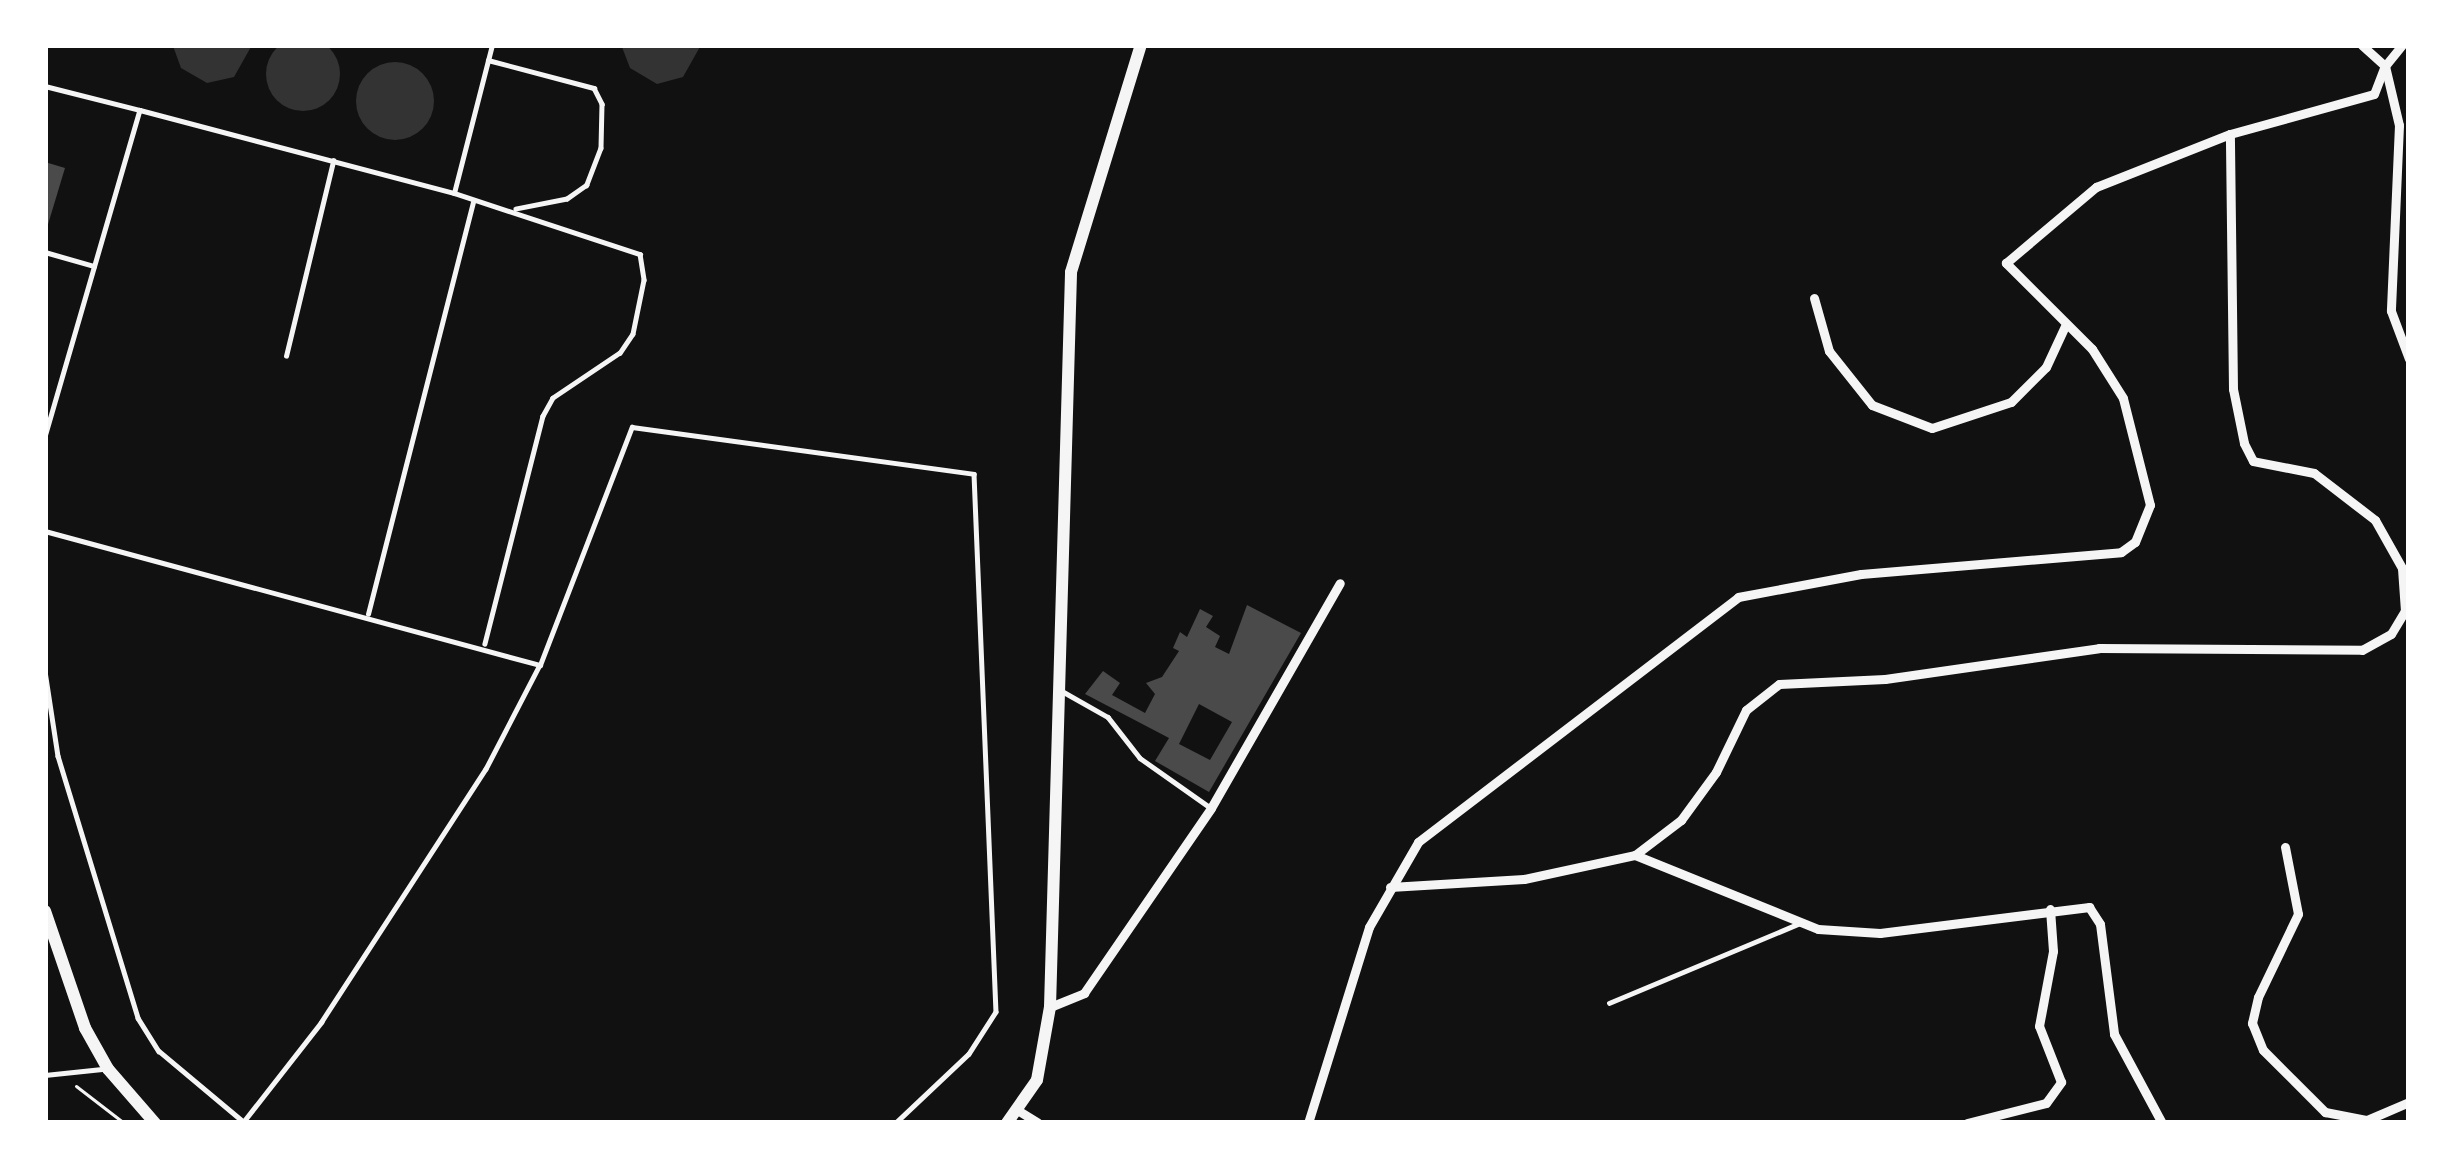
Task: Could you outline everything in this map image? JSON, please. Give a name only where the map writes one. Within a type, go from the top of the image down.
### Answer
[{"type":"street","points":[[1007,1123],[1019,1111],[1046,1052],[1050,1007],[1071,272],[1141,45]]},
{"type":"street","points":[[2362,45],[2385,66],[2399,125],[2391,311],[2409,359]]},
{"type":"street","points":[[1308,1123],[1369,927],[1418,842],[1500,772],[1738,598],[1861,574],[2121,552],[2135,542],[2150,505],[2123,398],[2092,349],[2006,263],[2096,187],[2230,134],[2374,94],[2385,66],[2402,45]]},
{"type":"street","points":[[1390,887],[1524,879],[1635,855],[1681,820],[1716,772],[1746,710],[1779,684],[1885,679],[2099,647],[2362,650],[2391,634],[2405,611],[2402,568],[2375,520],[2314,473],[2253,460],[2244,443],[2233,389],[2230,134]]},
{"type":"street","points":[[1814,298],[1829,351],[1871,405],[1932,428],[2011,402],[2046,367],[2065,326]]},
{"type":"street","points":[[1050,1007],[1084,994],[1211,808],[1340,583]]},
{"type":"street","points":[[2285,847],[2298,914],[2258,997],[2252,1023],[2263,1050],[2324,1112],[2367,1120],[2409,1102]]},
{"type":"street","points":[[1635,855],[1801,923],[1880,933],[2089,908],[2100,924],[2114,1034],[2162,1123]]},
{"type":"street","points":[[1967,1123],[2046,1103],[2061,1082],[2039,1026],[2053,951],[2050,910]]},
{"type":"street","points":[[45,911],[71,995],[108,1069],[155,1123]]},
{"type":"street","points":[[1019,1111],[1038,1123]]},
{"type":"lane","points":[[454,193],[492,45]]},
{"type":"lane","points":[[488,60],[594,88],[602,104],[601,148],[586,185],[566,199],[511,211]]},
{"type":"lane","points":[[45,86],[454,193],[640,254],[644,280],[633,334],[620,352],[553,398],[543,416],[485,644]]},
{"type":"lane","points":[[45,436],[140,110]]},
{"type":"lane","points":[[286,356],[333,160]]},
{"type":"lane","points":[[368,614],[474,199]]},
{"type":"lane","points":[[45,252],[94,266]]},
{"type":"lane","points":[[45,671],[58,756],[138,1018],[159,1052],[245,1123],[322,1022],[486,769],[540,665],[632,427],[974,474],[996,1012],[969,1054],[896,1123]]},
{"type":"lane","points":[[45,531],[485,644],[540,665]]},
{"type":"lane","points":[[1058,691],[1108,717],[1140,758],[1211,808]]},
{"type":"lane","points":[[1610,1003],[1801,923]]},
{"type":"lane","points":[[45,1076],[108,1069]]},
{"type":"path","points":[[58,1072],[124,1123]]},
{"type":"shaded area","points":[[303,37],[329,48],[340,74],[329,100],[303,111],[277,100],[266,74],[277,48]]},
{"type":"shaded area","points":[[252,45],[234,77],[207,83],[181,68],[173,46]]},
{"type":"shaded area","points":[[701,45],[683,77],[657,84],[630,68],[622,47]]},
{"type":"shaded area","points":[[395,62],[423,73],[434,101],[423,129],[395,140],[367,129],[356,101],[367,73]]},
{"type":"building","points":[[45,162],[65,168],[46,231],[45,230]]},
{"type":"building","points":[[1247,605],[1301,633],[1209,792],[1155,761],[1169,738],[1085,694],[1103,671],[1120,683],[1112,695],[1145,713],[1155,694],[1146,683],[1162,677],[1179,651],[1173,648],[1180,632],[1187,637],[1200,609],[1213,616],[1206,627],[1220,636],[1215,647],[1229,654]],"holes":[[[1199,704],[1232,722],[1210,760],[1179,744]]]}]
